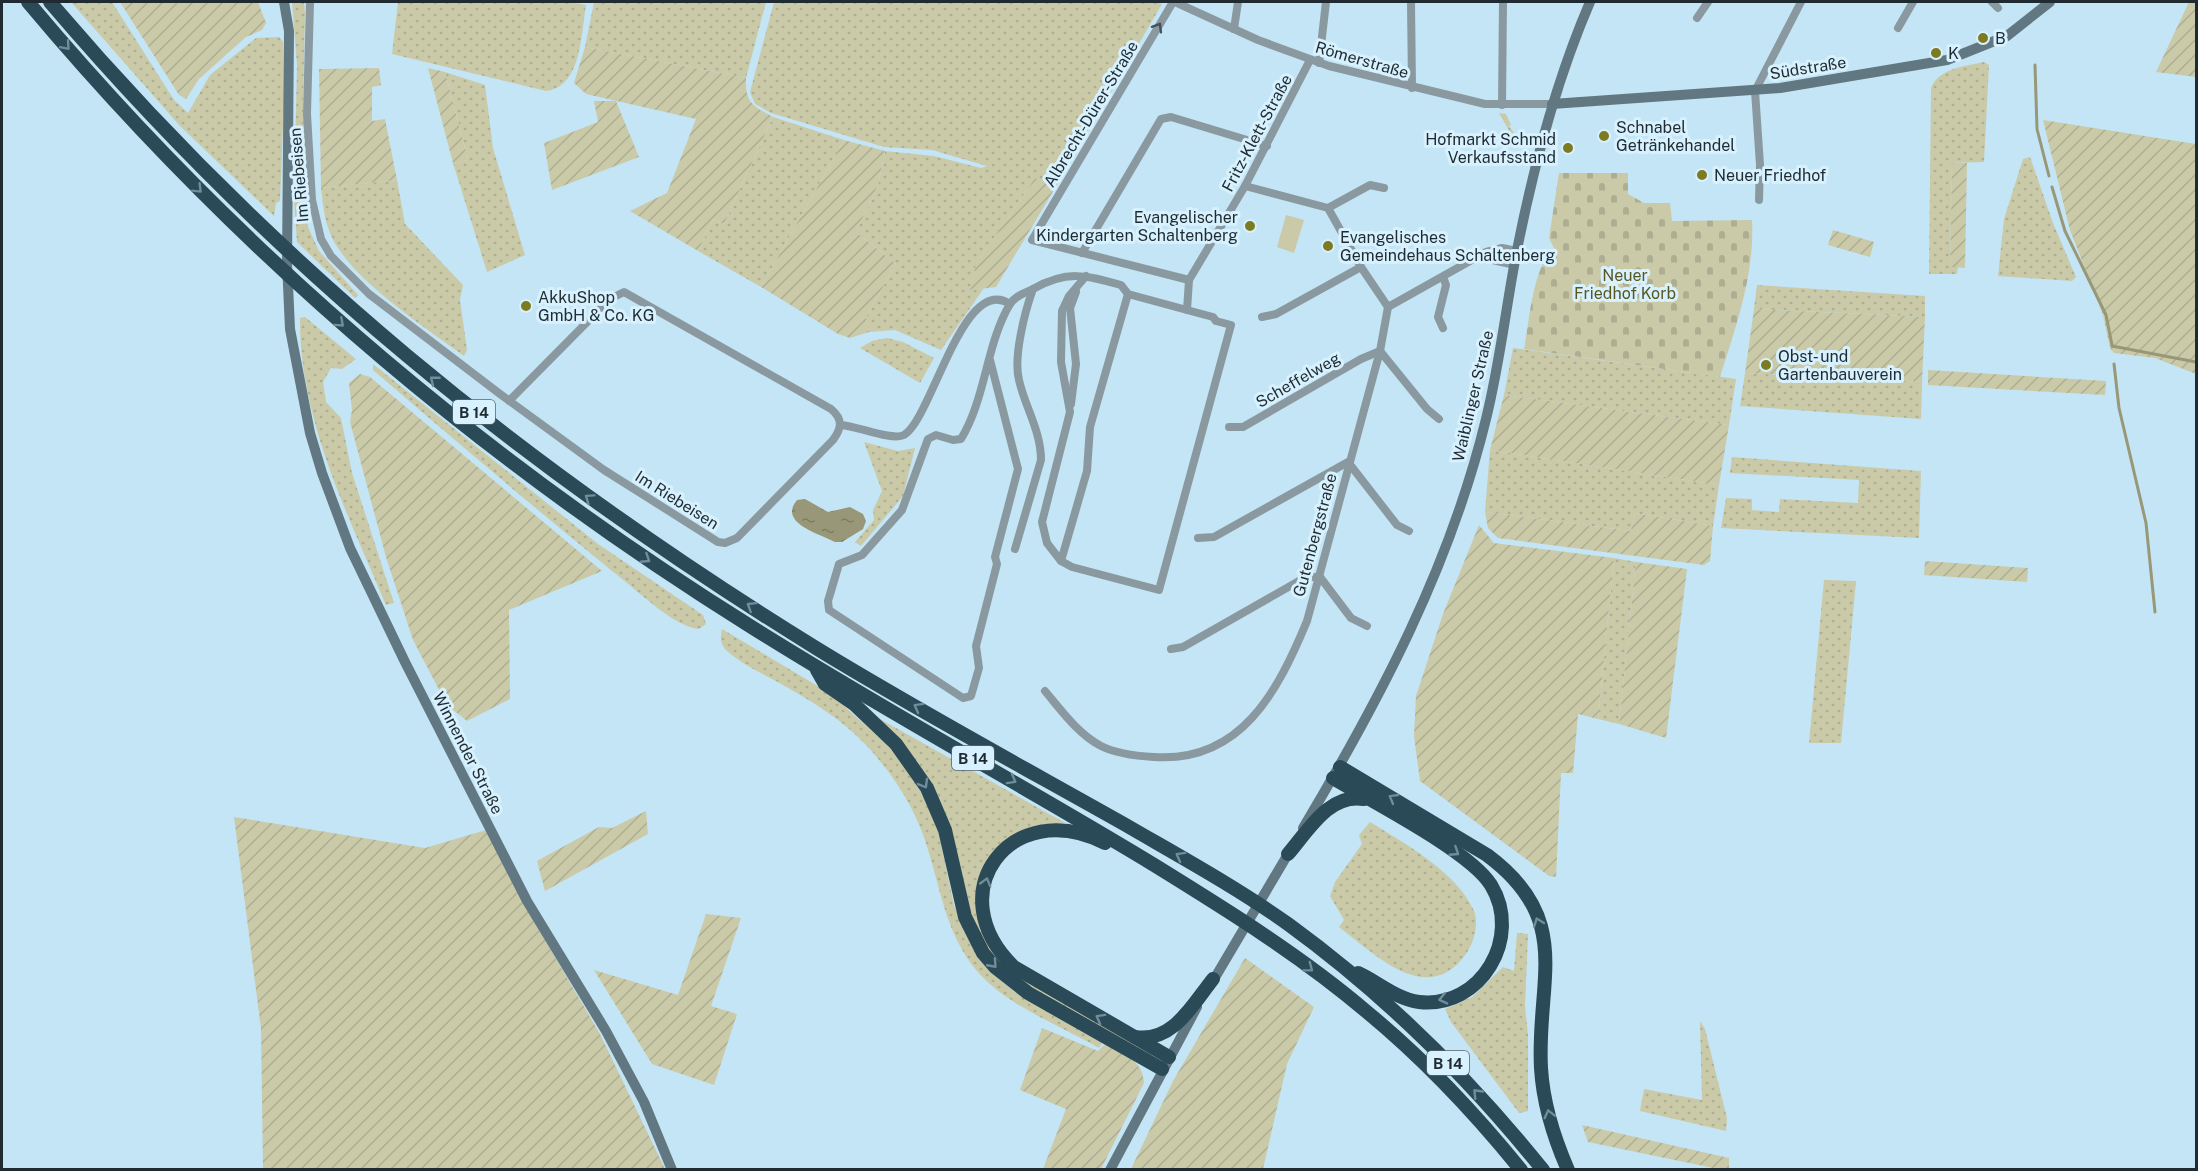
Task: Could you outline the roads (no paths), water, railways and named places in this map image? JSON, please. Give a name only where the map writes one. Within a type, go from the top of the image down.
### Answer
[{"type":"highway","name":"B 14","points":[[28,2],[96,81],[184,175],[268,258],[363,343],[473,434],[645,558],[816,667],[1129,851],[1274,942],[1362,1007],[1395,1036],[1441,1079],[1521,1170]]},
{"type":"highway","name":"B 14","points":[[50,2],[165,130],[278,244],[412,362],[519,447],[672,555],[817,648],[1230,886],[1287,924],[1342,966],[1452,1067],[1501,1118],[1543,1170]]},
{"type":"highway","points":[[816,667],[825,684],[854,705],[896,744],[927,788],[945,830],[965,917],[983,952],[995,967],[1028,993],[1162,1070]]},
{"type":"highway","points":[[1336,773],[1371,801],[1453,851],[1483,874],[1492,886],[1501,911],[1501,943],[1489,970],[1479,982],[1465,992],[1436,1001],[1419,1002],[1404,998],[1342,966]]},
{"type":"highway","points":[[1336,773],[1487,855],[1508,872],[1525,893],[1539,921],[1547,962],[1541,1039],[1543,1089],[1553,1130],[1568,1170]]},
{"type":"highway","points":[[1288,854],[1335,803],[1350,798],[1371,801]]},
{"type":"highway","points":[[1129,851],[1069,830],[1052,829],[1027,835],[1005,850],[995,861],[984,884],[982,911],[989,936],[1014,967],[1169,1057]]},
{"type":"highway","points":[[1132,1036],[1155,1037],[1169,1030],[1213,979]]},
{"type":"street","name":"Winnender Straße","points":[[284,2],[289,31],[290,329],[313,443],[337,513],[365,580],[528,901],[606,1031],[644,1102],[672,1170]]},
{"type":"street","name":"Im Riebeisen","points":[[310,2],[309,151],[312,200],[321,239],[331,256],[375,300],[604,470],[709,538],[725,543],[737,538],[833,440],[841,425]]},
{"type":"street","name":"Römerstraße","points":[[1174,2],[1319,63],[1464,100],[1502,105],[1552,104]]},
{"type":"street","name":"Albrecht-Dürer-Straße","points":[[1082,253],[1032,240],[1174,2]]},
{"type":"street","points":[[1234,29],[1238,2]]},
{"type":"street","points":[[1319,63],[1326,2]]},
{"type":"street","points":[[1411,2],[1412,88]]},
{"type":"street","points":[[1502,105],[1503,2]]},
{"type":"street","name":"Waiblinger Straße","points":[[1110,1170],[1169,1057],[1336,773],[1398,659],[1454,527],[1486,419],[1517,250],[1539,149],[1552,104],[1590,2]]},
{"type":"street","points":[[1697,18],[1708,2]]},
{"type":"street","points":[[1759,200],[1755,91],[1801,2]]},
{"type":"street","points":[[1898,28],[1913,2]]},
{"type":"street","points":[[1992,2],[1998,9]]},
{"type":"street","name":"Südstraße","points":[[1552,104],[1755,91],[1947,60],[2007,36],[2050,2]]},
{"type":"street","name":"Fritz-Klett-Straße","points":[[1189,280],[1267,146],[1310,60]]},
{"type":"street","points":[[1187,309],[1189,280],[1082,253],[1161,119],[1171,117],[1267,146]]},
{"type":"street","points":[[1245,186],[1328,208],[1370,185],[1384,188]]},
{"type":"street","points":[[1328,208],[1361,267],[1388,307],[1494,249],[1517,250]]},
{"type":"street","points":[[1469,261],[1488,259],[1515,265]]},
{"type":"street","points":[[1262,317],[1276,314],[1361,267]]},
{"type":"street","points":[[990,360],[1018,470],[995,557],[997,564],[976,646],[979,668],[971,696],[963,698],[836,616],[827,606],[839,564],[862,555],[908,502],[928,439],[936,435],[953,440],[961,438],[970,423],[990,360],[1010,304],[1016,297],[1062,275],[1086,276],[1121,285],[1128,294],[1187,309],[1231,325],[1160,590],[1072,567],[1061,561],[1047,543],[1042,522],[1070,412],[1076,364],[1070,309],[1078,286]]},
{"type":"street","points":[[1070,412],[1061,362],[1062,311],[1069,296],[1086,276]]},
{"type":"street","points":[[1443,277],[1446,285],[1437,317],[1443,328]]},
{"type":"street","points":[[1015,549],[1041,460],[1041,446],[1018,379],[1020,350],[1033,289]]},
{"type":"street","points":[[509,401],[610,299],[624,292],[831,409],[840,417],[841,425],[861,427],[894,437],[902,436],[917,419],[946,357],[979,309],[992,298],[1000,298],[1010,304]]},
{"type":"street","points":[[1061,561],[1087,471],[1090,427],[1128,294]]},
{"type":"street","name":"Gutenbergstraße","points":[[1045,691],[1071,722],[1091,739],[1111,750],[1131,756],[1164,758],[1208,751],[1236,734],[1261,706],[1297,645],[1320,577],[1348,462],[1380,351],[1388,307]]},
{"type":"street","points":[[1380,351],[1427,409],[1439,419]]},
{"type":"street","name":"Scheffelweg","points":[[1229,427],[1243,427],[1360,359],[1380,351]]},
{"type":"street","points":[[1198,538],[1214,537],[1348,462],[1397,525],[1409,531]]},
{"type":"street","points":[[1171,649],[1183,647],[1306,577],[1320,577],[1351,618],[1367,626]]},
{"type":"water","points":[[805,499],[828,512],[850,507],[863,514],[866,521],[863,529],[842,542],[835,542],[810,531],[796,521],[793,515],[792,508],[797,500]]},
{"type":"waterway","points":[[2035,65],[2037,129],[2049,176]]},
{"type":"waterway","points":[[2052,187],[2065,231],[2106,315],[2112,345]]},
{"type":"waterway","points":[[2112,346],[2196,362]]},
{"type":"waterway","points":[[2114,364],[2119,408],[2146,523],[2155,612]]},
{"type":"place","name":"B","points":[[1983,38]]},
{"type":"place","name":"K","points":[[1936,53]]},
{"type":"place","name":"Schnabel Getränkehandel","points":[[1604,136]]},
{"type":"place","name":"Hofmarkt Schmid Verkaufsstand","points":[[1568,148]]},
{"type":"place","name":"Neuer Friedhof","points":[[1702,175]]},
{"type":"place","name":"Evangelischer Kindergarten Schaltenberg","points":[[1250,226]]},
{"type":"place","name":"Evangelisches Gemeindehaus Schaltenberg","points":[[1328,246]]},
{"type":"place","name":"AkkuShop GmbH & Co. KG","points":[[526,306]]},
{"type":"place","name":"Obst- und Gartenbauverein","points":[[1766,365]]},
{"type":"park label","name":"Neuer Friedhof Korb","points":[[1625,284]]}]
